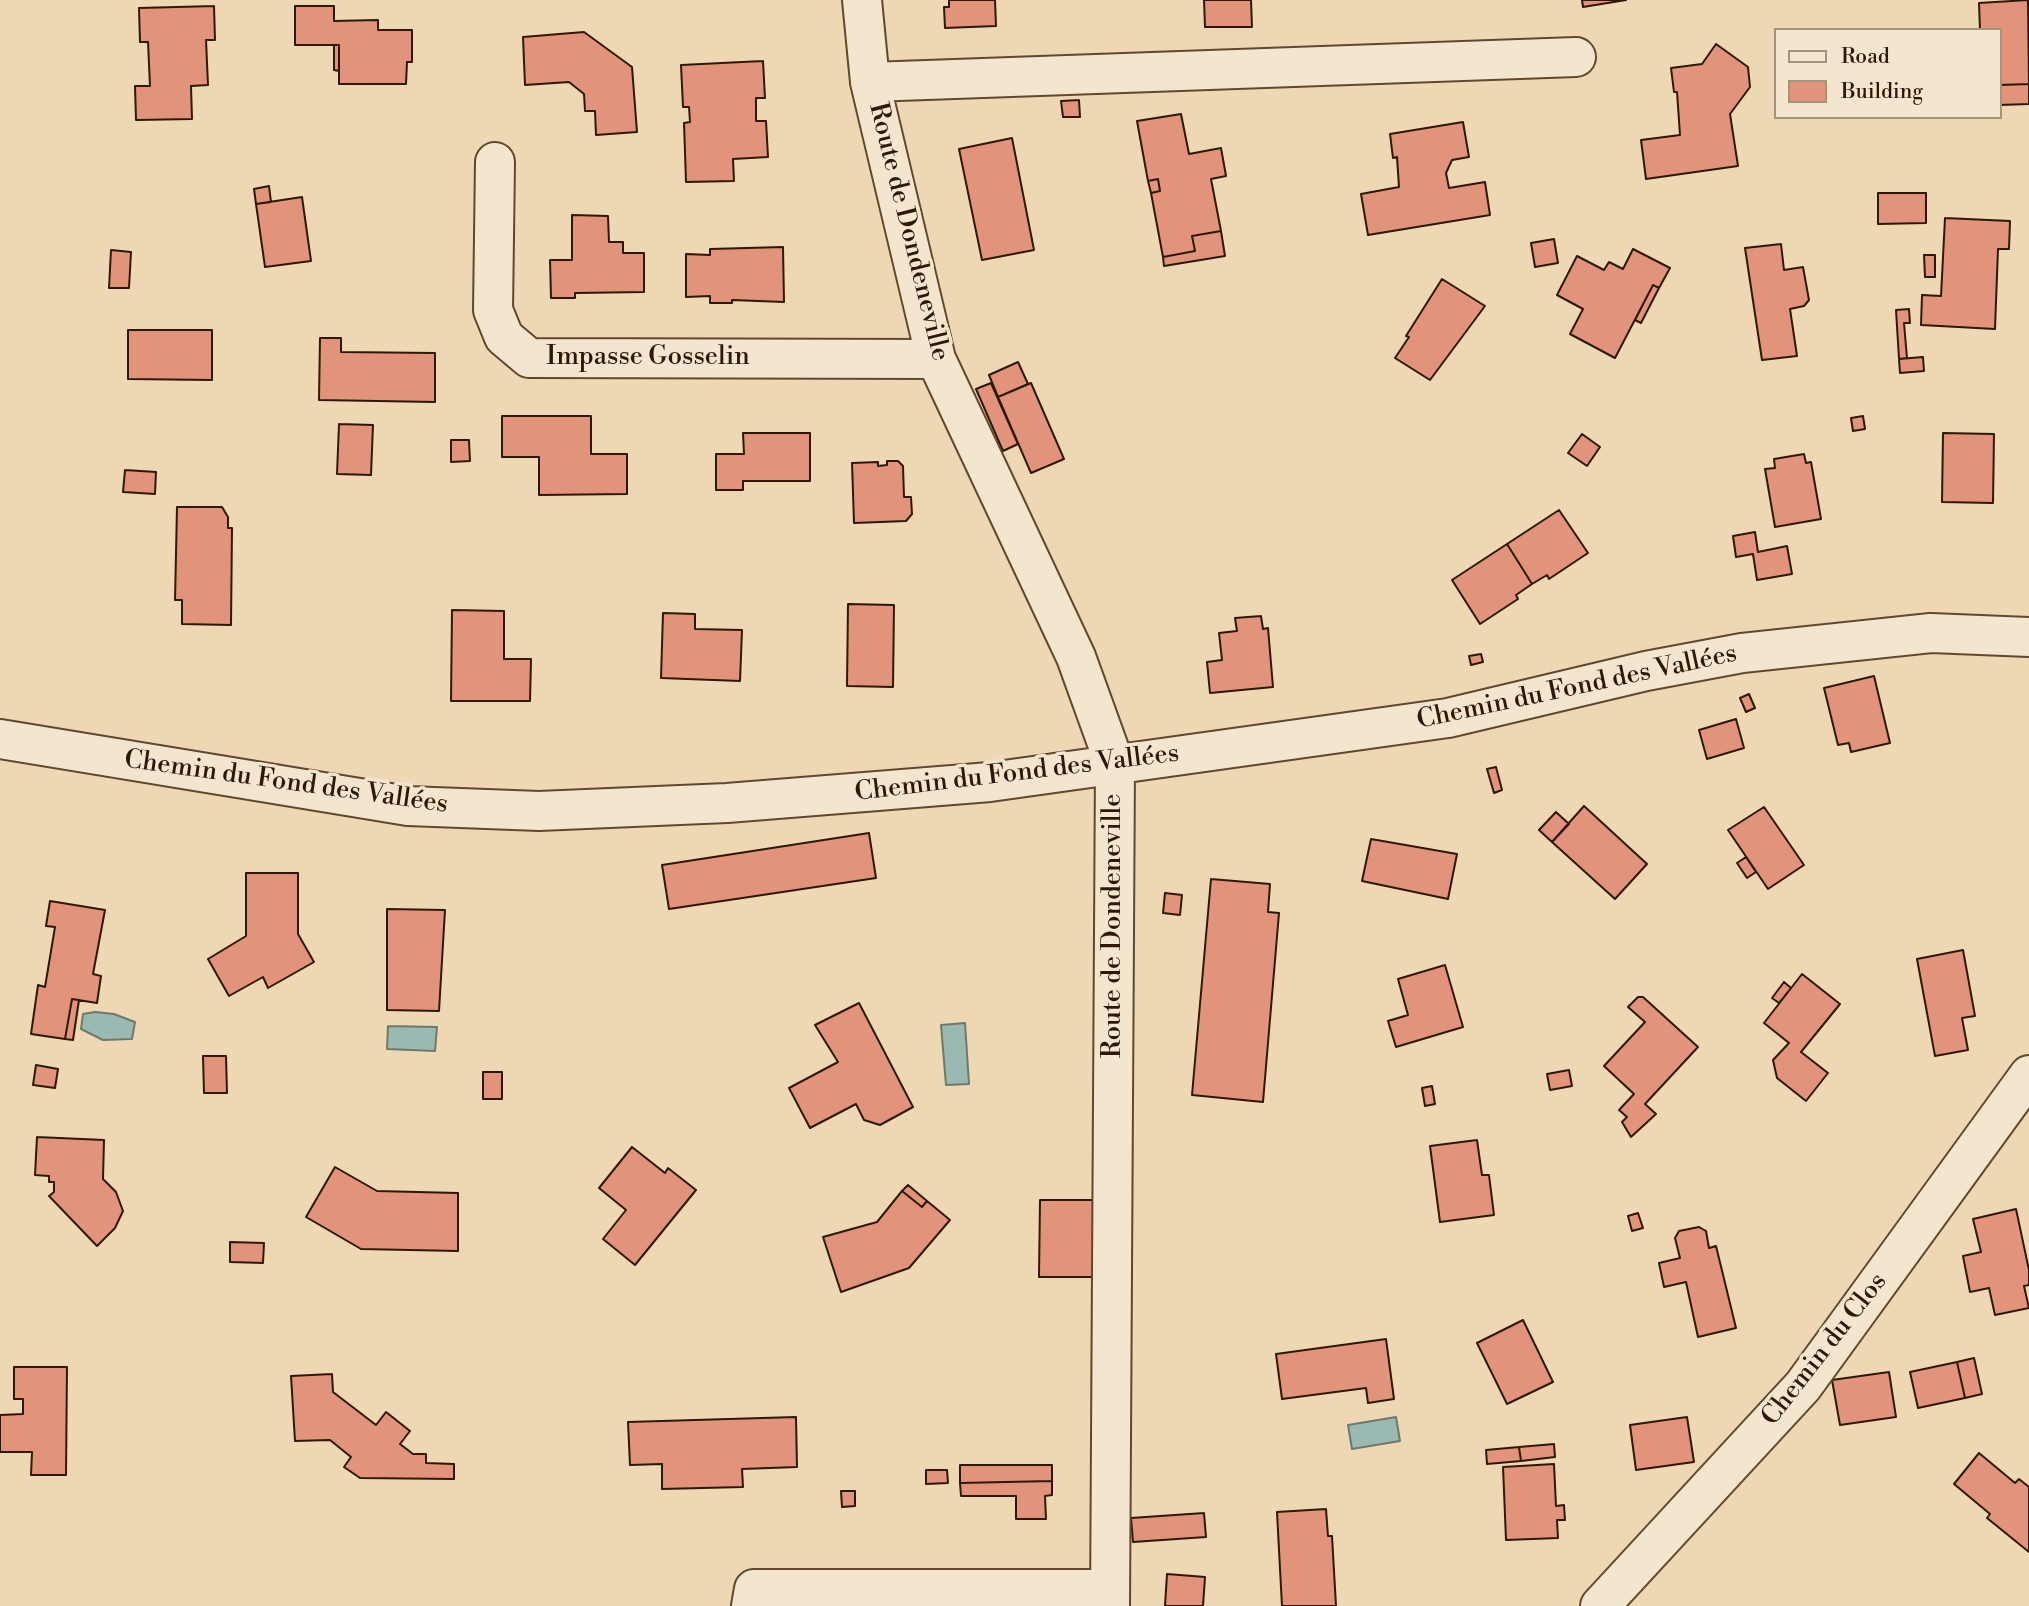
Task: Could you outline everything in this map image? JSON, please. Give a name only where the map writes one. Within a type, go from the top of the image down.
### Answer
[{"type":"street","name":"Route de Dondeneville","points":[[862,0],[870,82],[936,359],[1076,657],[1115,765],[1110,1597]]},
{"type":"street","name":"Route de Dondeneville","points":[[870,82],[1576,57]]},
{"type":"street","name":"Impasse Gosselin","points":[[495,162],[493,310],[504,337],[529,358],[936,359]]},
{"type":"street","name":"Chemin du Fond des Vallées","points":[[0,739],[408,806],[539,811],[741,802],[990,782],[1448,718],[1646,671],[1742,653],[1931,633],[2029,637]]},
{"type":"street","name":"Chemin du Clos","points":[[1600,1606],[1803,1386],[2029,1075]]},
{"type":"street","points":[[751,1606],[754,1589],[1110,1597]]},
{"type":"water","points":[[83,1014],[114,1014],[135,1022],[132,1039],[103,1040],[81,1029]]},
{"type":"water","points":[[965,1023],[969,1084],[946,1085],[941,1025]]},
{"type":"water","points":[[388,1026],[437,1027],[435,1051],[387,1049]]},
{"type":"water","points":[[1396,1417],[1400,1441],[1352,1449],[1348,1425]]},
{"type":"building","points":[[949,0],[995,0],[996,26],[945,28],[944,7],[949,7]]},
{"type":"building","points":[[1204,0],[1251,0],[1252,27],[1205,27]]},
{"type":"building","points":[[1582,0],[1626,0],[1583,7]]},
{"type":"building","points":[[2028,0],[2029,84],[2001,85],[2001,28],[1980,28],[1979,3]]},
{"type":"building","points":[[214,6],[215,40],[206,40],[208,85],[191,86],[192,119],[136,120],[135,86],[150,86],[148,42],[140,42],[139,8]]},
{"type":"building","points":[[295,6],[334,6],[334,21],[378,20],[378,30],[412,30],[412,62],[407,62],[406,84],[339,84],[339,45],[295,45]]},
{"type":"building","points":[[584,32],[632,67],[637,132],[596,135],[595,111],[585,111],[584,94],[569,82],[525,85],[523,37]]},
{"type":"building","points":[[1716,44],[1748,67],[1750,87],[1730,114],[1738,166],[1646,179],[1641,140],[1680,135],[1677,92],[1674,92],[1671,68],[1702,64]]},
{"type":"building","points":[[334,45],[339,45],[339,71],[334,70]]},
{"type":"building","points":[[763,61],[765,98],[756,98],[756,121],[766,121],[768,157],[733,159],[734,181],[686,182],[684,123],[690,122],[689,107],[683,107],[681,65]]},
{"type":"building","points":[[2029,84],[2029,104],[2001,105],[2001,85]]},
{"type":"building","points":[[1079,100],[1080,117],[1063,117],[1061,101]]},
{"type":"building","points":[[1181,114],[1189,154],[1221,148],[1226,176],[1211,179],[1221,231],[1192,236],[1195,251],[1163,257],[1151,193],[1160,191],[1158,179],[1148,181],[1137,121]]},
{"type":"building","points":[[1463,122],[1469,157],[1452,160],[1446,173],[1449,188],[1485,182],[1490,215],[1368,235],[1361,194],[1399,187],[1397,157],[1393,158],[1390,134]]},
{"type":"building","points":[[1012,138],[1034,250],[982,260],[959,149]]},
{"type":"building","points":[[1158,179],[1160,191],[1151,193],[1148,181]]},
{"type":"building","points":[[269,186],[271,202],[256,204],[254,189]]},
{"type":"building","points":[[1878,193],[1926,193],[1926,223],[1878,224]]},
{"type":"building","points":[[302,197],[311,261],[265,267],[256,204]]},
{"type":"building","points":[[572,215],[608,216],[609,242],[623,242],[623,253],[644,253],[644,292],[575,293],[575,298],[551,298],[550,260],[572,260]]},
{"type":"building","points":[[1945,218],[2010,221],[2009,249],[1998,249],[1995,329],[1921,325],[1922,295],[1941,296]]},
{"type":"building","points":[[1221,231],[1225,256],[1164,266],[1163,257],[1195,251],[1192,236]]},
{"type":"building","points":[[1554,239],[1558,263],[1535,267],[1531,243]]},
{"type":"building","points":[[1781,244],[1784,270],[1803,267],[1809,300],[1804,306],[1790,309],[1797,356],[1762,360],[1745,248]]},
{"type":"building","points":[[783,247],[784,302],[732,300],[732,303],[710,303],[710,296],[686,297],[686,254],[710,255],[710,249]]},
{"type":"building","points":[[1633,249],[1670,268],[1659,288],[1653,285],[1615,358],[1570,334],[1583,309],[1557,295],[1577,256],[1604,270],[1609,262],[1623,269]]},
{"type":"building","points":[[111,250],[131,252],[129,288],[109,288]]},
{"type":"building","points":[[1924,255],[1935,255],[1935,277],[1925,277]]},
{"type":"building","points":[[1442,279],[1485,306],[1430,380],[1395,358]]},
{"type":"building","points":[[1653,285],[1659,288],[1641,323],[1635,320]]},
{"type":"building","points":[[1909,309],[1910,323],[1904,323],[1907,358],[1899,359],[1896,310]]},
{"type":"building","points":[[128,330],[212,330],[212,380],[128,379]]},
{"type":"building","points":[[320,338],[341,338],[341,352],[435,353],[435,402],[319,400]]},
{"type":"building","points":[[1923,357],[1924,371],[1900,373],[1899,359]]},
{"type":"building","points":[[1018,362],[1028,384],[998,397],[989,375]]},
{"type":"building","points":[[991,383],[1018,444],[1003,451],[976,389]]},
{"type":"building","points":[[1031,383],[1064,459],[1031,473],[998,397]]},
{"type":"building","points":[[502,416],[591,416],[591,454],[627,454],[627,494],[539,495],[539,457],[502,457]]},
{"type":"building","points":[[1863,416],[1865,429],[1853,431],[1851,418]]},
{"type":"building","points":[[339,424],[373,425],[371,475],[337,474]]},
{"type":"building","points":[[743,433],[810,433],[810,481],[743,481],[743,490],[716,490],[716,454],[744,454]]},
{"type":"building","points":[[1943,433],[1994,434],[1993,503],[1942,502]]},
{"type":"building","points":[[1582,434],[1600,447],[1587,466],[1568,453]]},
{"type":"building","points":[[451,440],[469,440],[470,461],[451,462]]},
{"type":"building","points":[[1804,454],[1806,463],[1811,462],[1821,519],[1775,527],[1765,469],[1775,468],[1774,459]]},
{"type":"building","points":[[887,461],[898,461],[903,466],[904,497],[911,497],[912,514],[906,521],[854,523],[852,463],[878,462],[878,466],[887,465]]},
{"type":"building","points":[[125,470],[156,472],[155,494],[123,492]]},
{"type":"building","points":[[177,507],[222,507],[228,517],[228,528],[232,528],[231,625],[182,624],[182,600],[175,600]]},
{"type":"building","points":[[1559,510],[1588,553],[1549,579],[1547,575],[1532,584],[1507,544]]},
{"type":"building","points":[[1755,532],[1758,552],[1787,546],[1792,574],[1757,580],[1753,554],[1736,557],[1733,536]]},
{"type":"building","points":[[1507,544],[1532,584],[1516,595],[1518,599],[1480,624],[1452,580]]},
{"type":"building","points":[[848,604],[894,605],[893,687],[847,686]]},
{"type":"building","points":[[452,610],[504,611],[504,659],[531,659],[530,701],[451,701]]},
{"type":"building","points":[[663,613],[695,614],[695,629],[742,630],[740,681],[661,678]]},
{"type":"building","points":[[1261,616],[1263,629],[1268,628],[1273,687],[1210,693],[1207,662],[1222,660],[1219,633],[1237,631],[1235,618]]},
{"type":"building","points":[[1481,654],[1483,662],[1471,665],[1469,656]]},
{"type":"building","points":[[1874,676],[1890,743],[1851,752],[1849,743],[1838,745],[1824,688]]},
{"type":"building","points":[[1749,694],[1755,708],[1746,712],[1740,698]]},
{"type":"building","points":[[1736,719],[1744,748],[1707,759],[1699,730]]},
{"type":"building","points":[[1496,767],[1502,790],[1494,793],[1487,769]]},
{"type":"building","points":[[1584,806],[1647,864],[1615,899],[1552,842]]},
{"type":"building","points":[[1764,807],[1804,865],[1768,889],[1728,830]]},
{"type":"building","points":[[1556,812],[1569,824],[1552,842],[1539,830]]},
{"type":"building","points":[[869,833],[876,878],[669,909],[662,865]]},
{"type":"building","points":[[1371,839],[1457,854],[1448,899],[1362,881]]},
{"type":"building","points":[[1746,857],[1756,872],[1747,878],[1737,863]]},
{"type":"building","points":[[246,873],[298,873],[298,934],[314,962],[268,988],[263,977],[229,996],[208,959],[246,936]]},
{"type":"building","points":[[1211,879],[1270,884],[1268,912],[1279,913],[1263,1102],[1192,1095]]},
{"type":"building","points":[[1165,893],[1182,895],[1180,915],[1163,913]]},
{"type":"building","points":[[50,901],[105,910],[93,974],[101,976],[97,1003],[72,999],[65,1039],[31,1034],[38,985],[45,987],[55,927],[46,926]]},
{"type":"building","points":[[387,909],[445,910],[439,1011],[387,1010]]},
{"type":"building","points":[[1963,950],[1975,1016],[1962,1018],[1968,1050],[1935,1056],[1917,959]]},
{"type":"building","points":[[1445,965],[1463,1027],[1396,1047],[1388,1021],[1408,1015],[1398,979]]},
{"type":"building","points":[[1802,974],[1840,1004],[1801,1052],[1828,1073],[1806,1101],[1777,1078],[1773,1060],[1789,1043],[1764,1023]]},
{"type":"building","points":[[1784,982],[1791,988],[1779,1003],[1772,998]]},
{"type":"building","points":[[1638,997],[1643,997],[1698,1047],[1645,1104],[1656,1114],[1631,1137],[1622,1122],[1627,1117],[1619,1110],[1634,1094],[1604,1066],[1645,1022],[1628,1007]]},
{"type":"building","points":[[72,999],[79,1000],[73,1040],[65,1039]]},
{"type":"building","points":[[859,1003],[913,1107],[880,1125],[864,1120],[856,1104],[810,1128],[789,1088],[838,1062],[815,1025]]},
{"type":"building","points":[[203,1056],[226,1056],[227,1093],[204,1093]]},
{"type":"building","points":[[36,1065],[58,1069],[55,1088],[33,1085]]},
{"type":"building","points":[[1569,1070],[1572,1086],[1550,1090],[1547,1074]]},
{"type":"building","points":[[483,1072],[502,1072],[502,1099],[483,1099]]},
{"type":"building","points":[[1432,1086],[1435,1104],[1425,1106],[1422,1088]]},
{"type":"building","points":[[37,1137],[104,1140],[103,1179],[116,1192],[123,1211],[115,1228],[97,1246],[49,1196],[54,1192],[54,1182],[49,1182],[49,1176],[35,1175]]},
{"type":"building","points":[[1477,1140],[1482,1175],[1489,1175],[1494,1215],[1440,1222],[1430,1146]]},
{"type":"building","points":[[632,1147],[665,1173],[668,1168],[696,1190],[635,1265],[603,1239],[626,1210],[599,1188]]},
{"type":"building","points":[[335,1167],[377,1191],[458,1193],[458,1251],[361,1249],[306,1217]]},
{"type":"building","points":[[908,1185],[927,1201],[922,1207],[902,1191]]},
{"type":"building","points":[[902,1191],[922,1207],[927,1201],[950,1220],[909,1268],[841,1292],[823,1237],[877,1222]]},
{"type":"building","points":[[1040,1200],[1098,1200],[1098,1277],[1039,1277]]},
{"type":"building","points":[[2016,1209],[2029,1270],[2029,1285],[2024,1286],[2029,1308],[1995,1315],[1989,1288],[1970,1292],[1963,1256],[1981,1252],[1973,1219]]},
{"type":"building","points":[[1638,1213],[1643,1228],[1632,1231],[1628,1216]]},
{"type":"building","points":[[1699,1227],[1706,1231],[1709,1248],[1716,1246],[1736,1328],[1698,1337],[1686,1282],[1664,1287],[1659,1263],[1680,1258],[1675,1238],[1679,1231]]},
{"type":"building","points":[[230,1242],[264,1243],[263,1263],[230,1262]]},
{"type":"building","points":[[1523,1320],[1553,1382],[1507,1404],[1477,1343]]},
{"type":"building","points":[[1386,1339],[1394,1399],[1368,1403],[1366,1388],[1282,1399],[1276,1354]]},
{"type":"building","points":[[1974,1358],[1982,1394],[1965,1398],[1957,1362]]},
{"type":"building","points":[[1957,1362],[1965,1398],[1918,1408],[1910,1372]]},
{"type":"building","points":[[14,1367],[67,1367],[66,1475],[31,1475],[32,1452],[0,1452],[0,1415],[23,1414],[23,1399],[14,1399]]},
{"type":"building","points":[[1889,1372],[1896,1417],[1840,1425],[1832,1380]]},
{"type":"building","points":[[332,1374],[333,1392],[376,1425],[386,1412],[410,1431],[400,1444],[413,1454],[426,1454],[426,1463],[454,1464],[454,1479],[360,1478],[344,1467],[351,1457],[330,1440],[295,1441],[291,1376]]},
{"type":"building","points":[[796,1417],[797,1467],[742,1469],[743,1487],[662,1489],[662,1464],[630,1465],[628,1422]]},
{"type":"building","points":[[1687,1417],[1694,1462],[1636,1470],[1630,1425]]},
{"type":"building","points":[[1554,1444],[1555,1457],[1521,1461],[1519,1447]]},
{"type":"building","points":[[1519,1447],[1521,1461],[1487,1464],[1486,1450]]},
{"type":"building","points":[[1979,1453],[2015,1483],[2019,1479],[2029,1487],[2029,1552],[1987,1518],[1990,1514],[1954,1484]]},
{"type":"building","points":[[1554,1464],[1556,1506],[1564,1505],[1565,1520],[1557,1520],[1558,1538],[1506,1540],[1503,1467]]},
{"type":"building","points":[[960,1465],[1052,1465],[1052,1481],[960,1483]]},
{"type":"building","points":[[926,1470],[947,1470],[948,1483],[926,1484]]},
{"type":"building","points":[[1052,1481],[1052,1495],[1045,1496],[1046,1519],[1016,1519],[1016,1496],[961,1496],[960,1483]]},
{"type":"building","points":[[841,1491],[855,1491],[855,1506],[842,1507]]},
{"type":"building","points":[[1326,1509],[1328,1536],[1332,1536],[1336,1606],[1282,1606],[1277,1512]]},
{"type":"building","points":[[1204,1513],[1206,1537],[1133,1542],[1131,1518]]},
{"type":"building","points":[[1167,1574],[1205,1577],[1203,1606],[1165,1606]]}]
